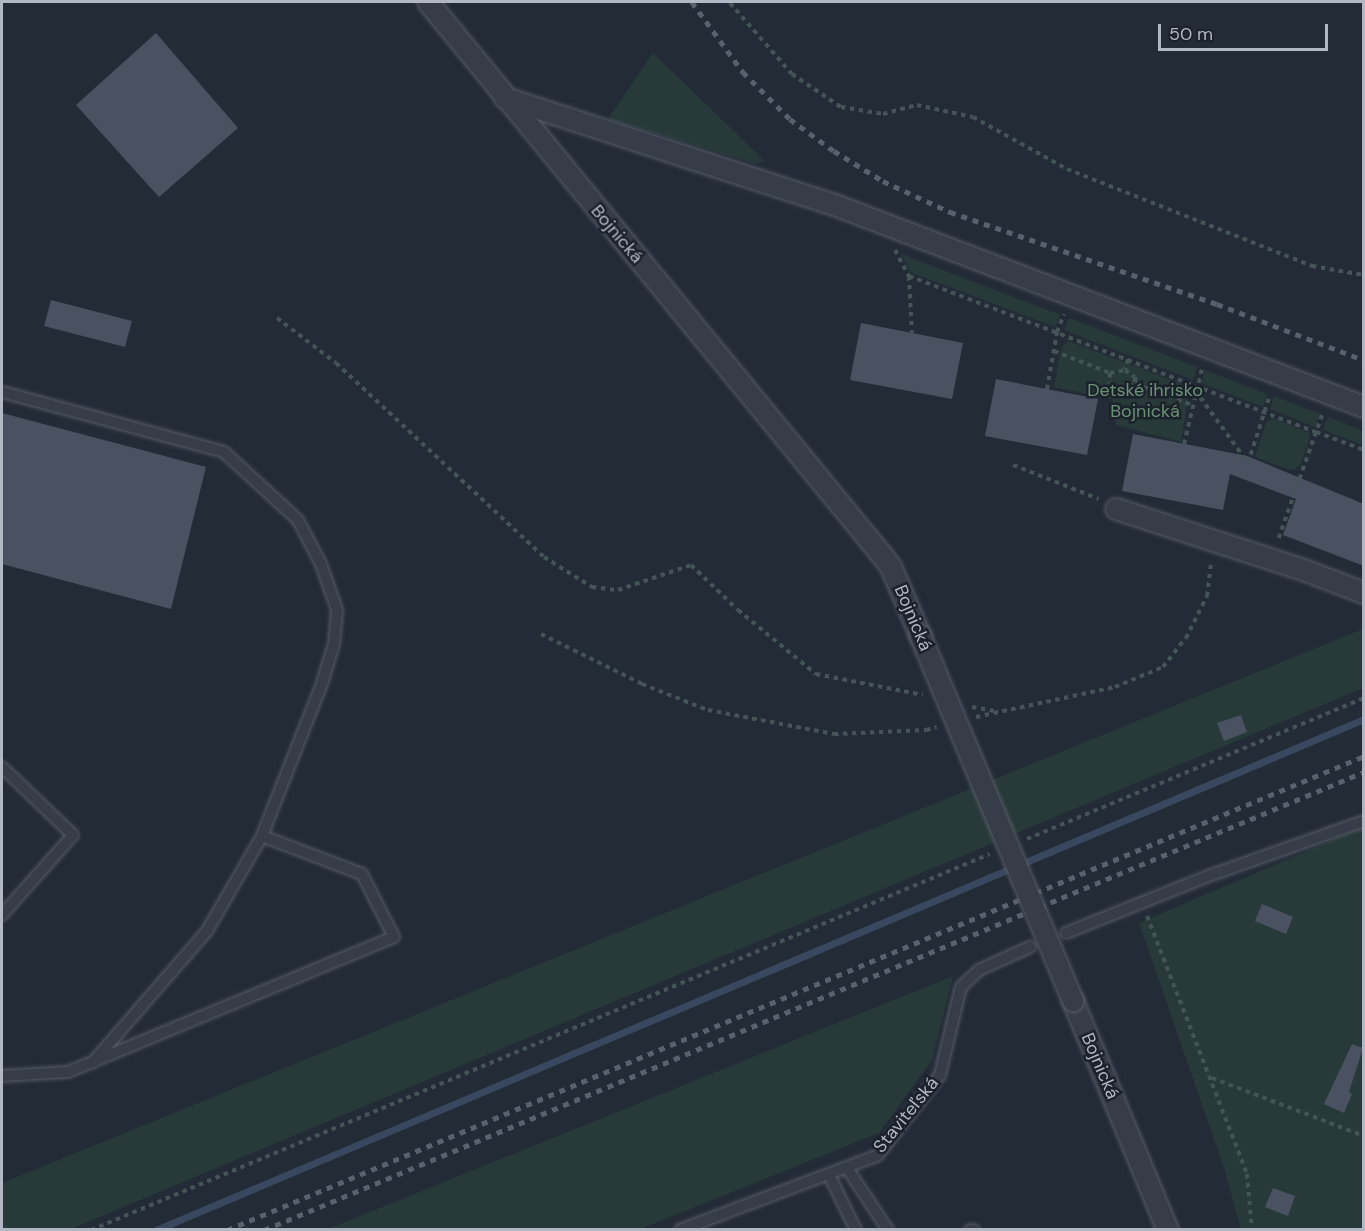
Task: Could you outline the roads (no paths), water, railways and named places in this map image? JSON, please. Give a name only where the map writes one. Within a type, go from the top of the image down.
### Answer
[{"type":"street","name":"Bojnická","points":[[428,2],[891,567],[1168,1230]]},
{"type":"street","points":[[505,98],[747,174],[1071,294],[1364,407]]},
{"type":"street","points":[[1116,509],[1301,569],[1364,593]]},
{"type":"lane","points":[[2,392],[224,452],[298,520],[321,564],[337,610],[334,644],[323,681],[262,836],[207,931],[93,1062]]},
{"type":"lane","points":[[2,767],[73,835],[2,915]]},
{"type":"lane","points":[[1066,933],[1364,821]]},
{"type":"lane","points":[[2,1076],[68,1072],[394,937],[362,874],[262,836]]},
{"type":"lane","name":"Staviteľská","points":[[680,1230],[878,1155],[940,1075],[961,987],[968,978],[989,964],[1030,947]]},
{"type":"lane","points":[[847,1168],[888,1230]]},
{"type":"lane","points":[[829,1175],[856,1230]]},
{"type":"waterway","points":[[156,1230],[1364,719]]},
{"type":"railway","points":[[692,2],[743,72],[790,119],[834,151],[883,181],[950,212],[1217,304],[1364,360]]},
{"type":"railway","points":[[227,1230],[1364,756]]},
{"type":"railway","points":[[264,1230],[1364,772]]},
{"type":"park label","name":"Detské ihrisko Bojnická","points":[[1145,401]]}]
